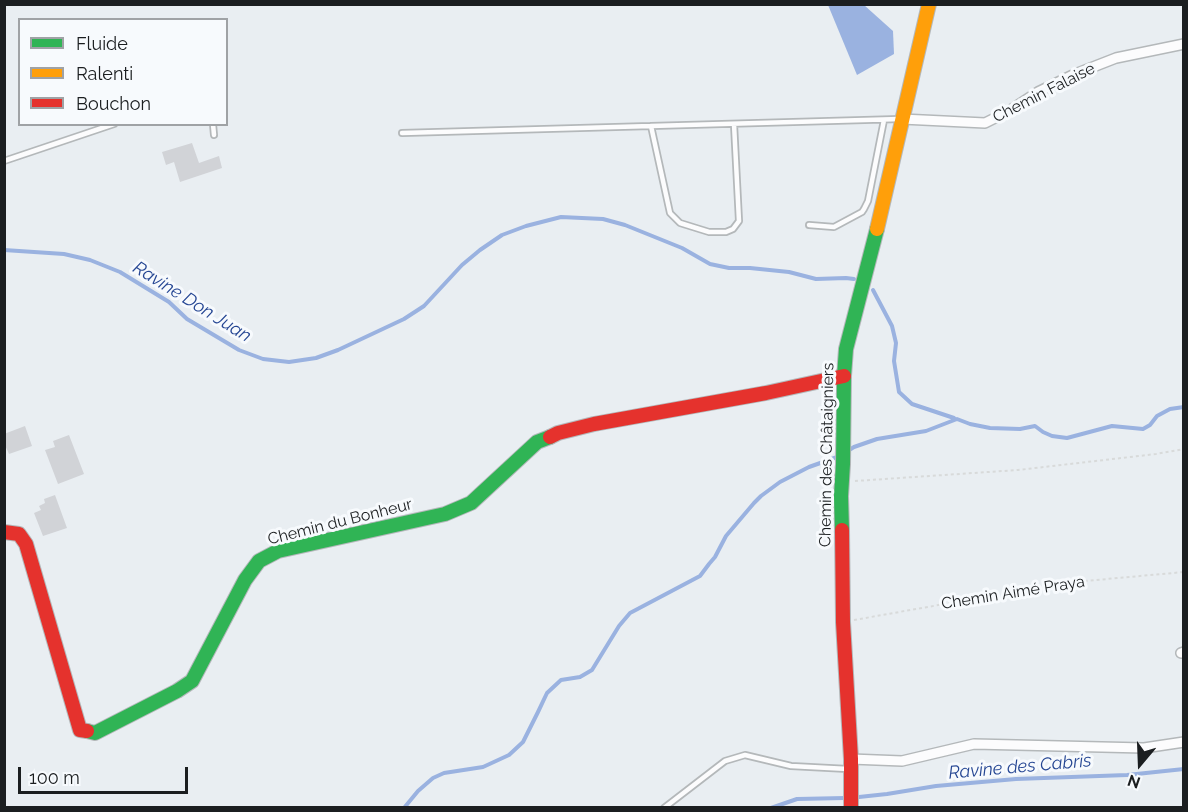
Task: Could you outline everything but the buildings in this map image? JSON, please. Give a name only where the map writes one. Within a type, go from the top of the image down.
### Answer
[{"type":"street","name":"Chemin des Châtaigniers","points":[[851,807],[851,764],[843,622],[841,496],[846,349],[867,271],[929,4]]},
{"type":"street","name":"Chemin Falaise","points":[[902,119],[985,123],[1038,92],[1116,58],[1184,44]]},
{"type":"street","name":"Chemin du Bonheur","points":[[4,532],[18,534],[26,544],[80,730],[95,733],[168,696],[192,681],[245,580],[259,561],[278,551],[445,514],[471,503],[537,442],[558,433],[844,376]]},
{"type":"street","points":[[851,764],[902,761],[974,744],[1144,748],[1184,742]]},
{"type":"lane","points":[[402,133],[902,119]]},
{"type":"lane","points":[[809,225],[834,226],[862,212],[868,201],[884,120]]},
{"type":"lane","points":[[651,126],[670,213],[680,223],[709,232],[726,232],[734,229],[739,221],[734,124]]},
{"type":"lane","points":[[4,161],[108,126]]},
{"type":"lane","points":[[213,126],[214,135]]},
{"type":"lane","points":[[664,807],[725,761],[745,755],[791,766],[851,764]]},
{"type":"path","points":[[842,482],[1018,470],[1184,449]]},
{"type":"path","name":"Chemin Aimé Praya","points":[[843,622],[1063,583],[1184,572]]},
{"type":"water","points":[[828,5],[864,5],[893,31],[894,54],[857,75]]},
{"type":"waterway","name":"Ravine Don Juan","points":[[4,250],[64,254],[90,260],[120,272],[169,302],[187,319],[239,350],[263,359],[289,362],[316,358],[338,350],[404,319],[424,306],[462,265],[502,235],[561,217],[603,219],[625,225],[682,248],[710,264],[729,268],[789,272],[816,279],[854,279]]},
{"type":"waterway","name":"Ravine Don Juan","points":[[873,290],[892,326],[896,343],[894,361],[899,392],[912,404],[954,418]]},
{"type":"waterway","points":[[846,452],[877,439],[926,431],[957,419],[990,428],[1020,429],[1035,426],[1052,436],[1067,438],[1112,426],[1143,429],[1150,425],[1157,416],[1170,409],[1184,407]]},
{"type":"waterway","points":[[404,808],[433,778],[444,773],[483,767],[509,755],[523,742],[547,693],[561,680],[580,677],[592,670],[619,626],[630,613],[700,576],[715,557],[726,536],[761,496],[780,482],[809,467],[840,456]]},
{"type":"waterway","name":"Ravine des Cabris","points":[[859,797],[936,786],[1016,779],[1127,775],[1184,769]]},
{"type":"waterway","name":"Ravine des Cabris","points":[[771,808],[797,799],[845,798]]},
{"type":"traffic: fast","points":[[842,530],[846,349],[877,229]]},
{"type":"traffic: fast","points":[[87,731],[95,733],[192,681],[245,580],[259,561],[278,551],[445,514],[471,503],[537,442],[550,437]]},
{"type":"traffic: slow","points":[[877,229],[929,4]]},
{"type":"traffic: jam","points":[[550,437],[594,424],[766,393],[844,376]]},
{"type":"traffic: jam","points":[[842,530],[843,622],[851,759],[851,808]]},
{"type":"traffic: jam","points":[[4,532],[19,534],[26,544],[80,730],[87,731]]}]
